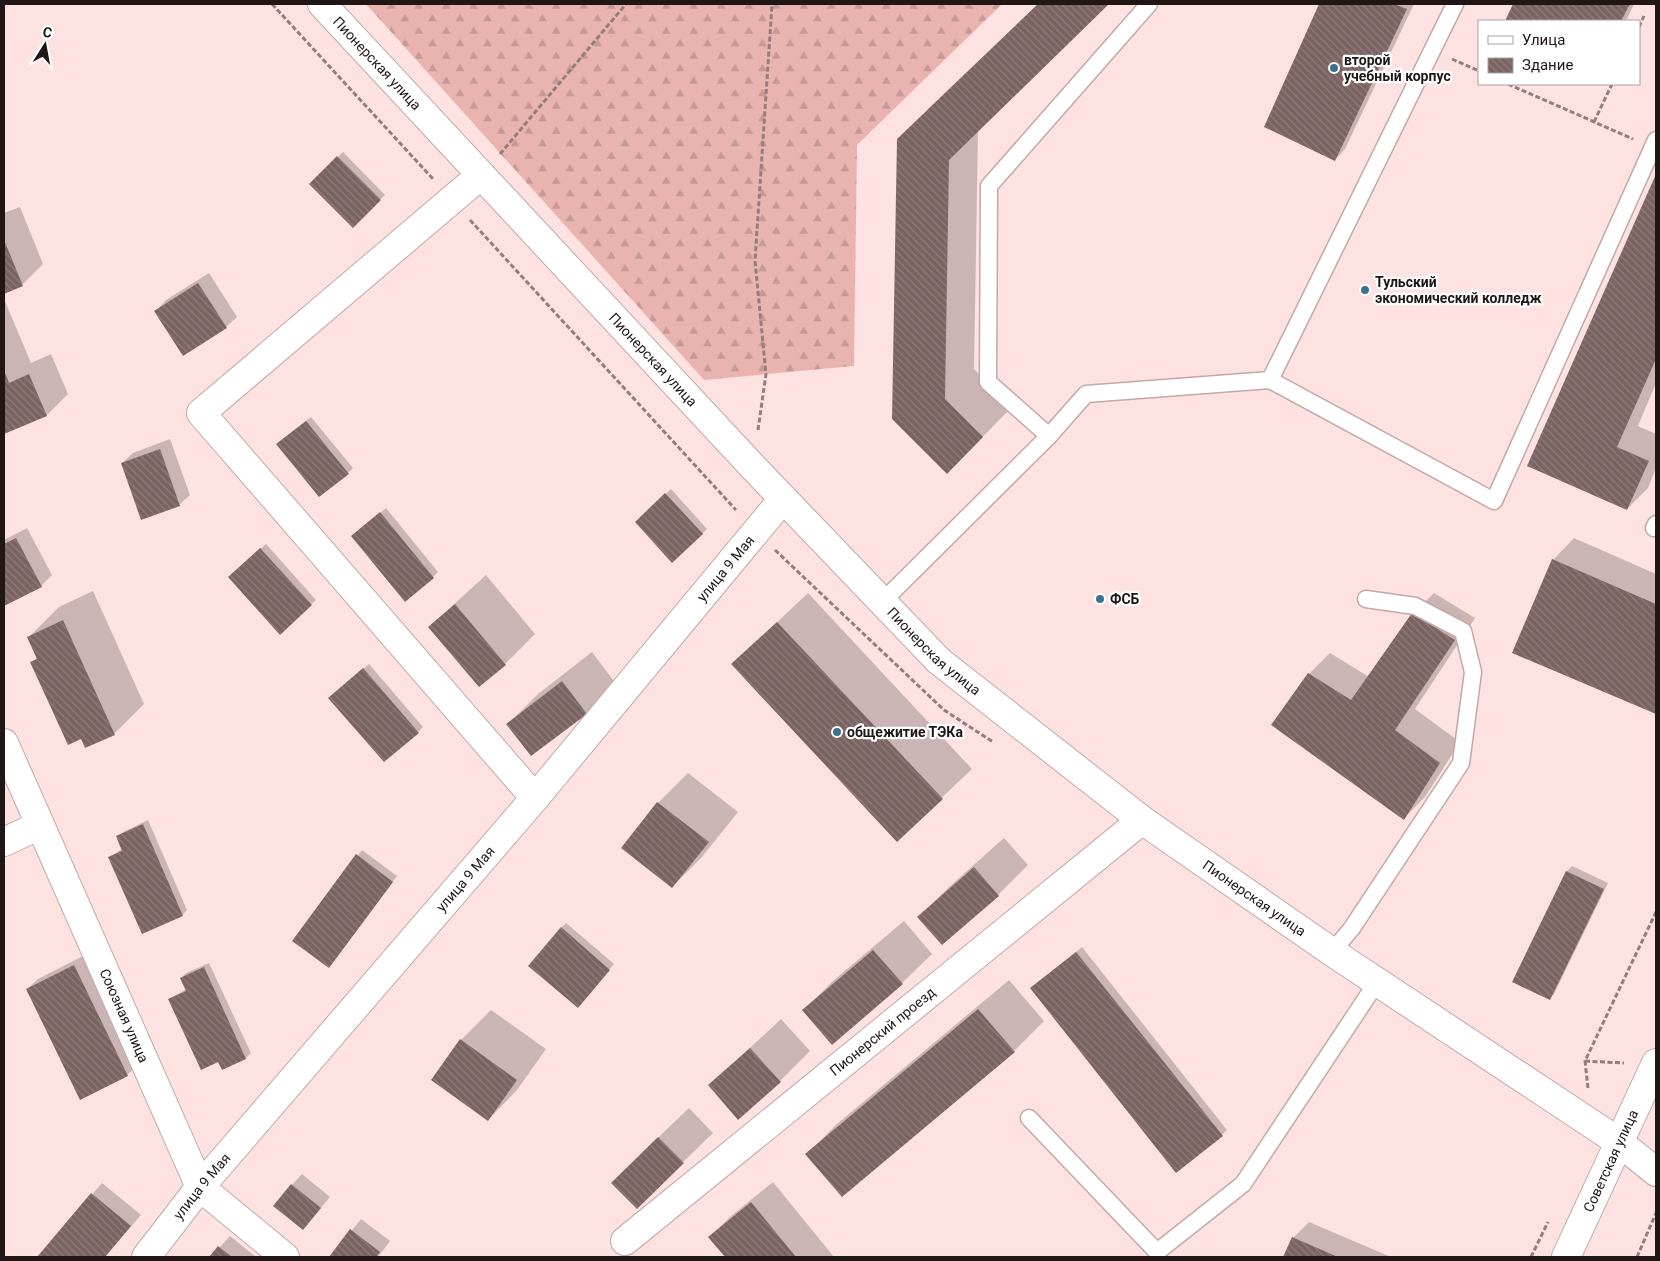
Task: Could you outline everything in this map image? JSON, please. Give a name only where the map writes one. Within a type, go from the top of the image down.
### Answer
[{"type":"street","name":"Пионерская улица","points":[[322,4],[752,467],[939,661],[1142,820],[1332,952],[1619,1142],[1656,1172]]},
{"type":"street","points":[[481,176],[201,413],[535,798]]},
{"type":"street","name":"улица 9 Мая","points":[[146,1257],[200,1187],[535,798],[783,499]]},
{"type":"street","name":"Союзная улица","points":[[4,743],[200,1187],[285,1257]]},
{"type":"street","name":"Пионерский проезд","points":[[625,1241],[1142,820]]},
{"type":"street","points":[[4,842],[40,825]]},
{"type":"street","name":"Советская улица","points":[[1566,1257],[1656,1063]]},
{"type":"lane","points":[[1048,436],[988,382],[989,186],[1149,4]]},
{"type":"lane","points":[[1270,380],[1455,4]]},
{"type":"lane","points":[[882,602],[1048,436],[1086,394],[1270,380],[1494,501],[1654,144]]},
{"type":"lane","points":[[1332,952],[1352,928],[1461,763],[1473,672],[1463,631],[1415,606],[1366,599]]},
{"type":"lane","points":[[1029,1118],[1157,1252],[1243,1184],[1378,982]]},
{"type":"path","points":[[481,176],[626,4]]},
{"type":"path","points":[[752,467],[766,374],[755,261],[772,4]]},
{"type":"path","points":[[1640,25],[1644,16]]},
{"type":"path","points":[[1510,85],[1594,122],[1654,144]]},
{"type":"path","points":[[1594,122],[1612,85]]},
{"type":"path","points":[[1593,1125],[1585,1061],[1656,912]]},
{"type":"path","points":[[1585,1061],[1656,1063]]},
{"type":"path","points":[[1637,1257],[1656,1213]]},
{"type":"path","points":[[1531,1257],[1552,1215]]},
{"type":"green space","points":[[366,4],[1002,4],[857,145],[854,366],[704,380]]},
{"type":"building","points":[[1038,4],[1109,4],[949,160],[945,399],[983,437],[947,474],[892,419],[897,139]]},
{"type":"building","name":"второй учебный корпус","points":[[1319,4],[1394,4],[1407,9],[1335,161],[1264,127]]},
{"type":"building","points":[[1513,4],[1630,4],[1622,20],[1505,20]]},
{"type":"building","points":[[337,156],[381,200],[353,228],[309,184]]},
{"type":"building","points":[[1656,174],[1656,359],[1617,447],[1649,461],[1627,510],[1527,466]]},
{"type":"building","points":[[4,240],[23,286],[4,294]]},
{"type":"building","points":[[198,283],[227,328],[183,356],[154,311]]},
{"type":"building","points":[[4,370],[9,383],[29,374],[47,416],[4,434]]},
{"type":"building","points":[[306,421],[349,474],[319,497],[276,444]]},
{"type":"building","points":[[160,449],[180,506],[141,520],[121,463]]},
{"type":"building","points":[[665,493],[703,534],[672,563],[635,522]]},
{"type":"building","points":[[380,512],[434,578],[405,602],[351,536]]},
{"type":"building","points":[[16,538],[42,587],[4,606],[4,544]]},
{"type":"building","points":[[260,548],[312,605],[280,635],[228,577]]},
{"type":"building","points":[[1552,559],[1656,604],[1656,714],[1512,653]]},
{"type":"building","points":[[455,604],[506,665],[479,687],[428,627]]},
{"type":"building","points":[[1412,613],[1455,640],[1395,730],[1440,763],[1404,820],[1271,725],[1308,673],[1351,700]]},
{"type":"building","points":[[63,620],[115,735],[85,748],[81,739],[68,745],[30,662],[37,659],[27,637]]},
{"type":"building","name":"общежитие ТЭКа","points":[[777,622],[943,799],[897,842],[731,664]]},
{"type":"building","points":[[363,668],[419,733],[384,762],[328,698]]},
{"type":"building","points":[[562,681],[587,714],[531,756],[506,724]]},
{"type":"building","points":[[657,802],[709,842],[672,888],[621,848]]},
{"type":"building","points":[[143,824],[183,916],[142,934],[108,857],[122,851],[116,836]]},
{"type":"building","points":[[356,854],[393,882],[329,968],[292,941]]},
{"type":"building","points":[[974,867],[999,896],[942,945],[917,917]]},
{"type":"building","points":[[1566,871],[1604,889],[1550,1000],[1512,982]]},
{"type":"building","points":[[561,927],[610,970],[578,1008],[528,966]]},
{"type":"building","points":[[873,950],[903,984],[832,1045],[802,1010]]},
{"type":"building","points":[[1076,952],[1223,1136],[1176,1173],[1030,988]]},
{"type":"building","points":[[74,965],[128,1076],[80,1100],[26,989]]},
{"type":"building","points":[[204,967],[246,1059],[222,1070],[218,1062],[201,1070],[168,999],[186,991],[180,978]]},
{"type":"building","points":[[978,1009],[1015,1052],[842,1197],[805,1154]]},
{"type":"building","points":[[460,1039],[517,1080],[488,1121],[431,1080]]},
{"type":"building","points":[[750,1048],[781,1082],[738,1120],[708,1085]]},
{"type":"building","points":[[658,1137],[684,1163],[637,1209],[611,1183]]},
{"type":"building","points":[[291,1184],[321,1208],[303,1230],[273,1206]]},
{"type":"building","points":[[91,1193],[131,1226],[105,1257],[37,1257]]},
{"type":"building","points":[[751,1202],[796,1257],[725,1257],[708,1237]]},
{"type":"building","points":[[350,1229],[380,1252],[376,1257],[329,1257]]},
{"type":"building","points":[[1292,1237],[1338,1257],[1283,1257]]},
{"type":"building","points":[[218,1246],[232,1257],[209,1257]]},
{"type":"place","name":"второй учебный корпус","points":[[1334,68]]},
{"type":"place","name":"Тульский экономический колледж","points":[[1365,290]]},
{"type":"place","name":"ФСБ","points":[[1100,599]]},
{"type":"place","name":"общежитие ТЭКа","points":[[837,732]]}]
